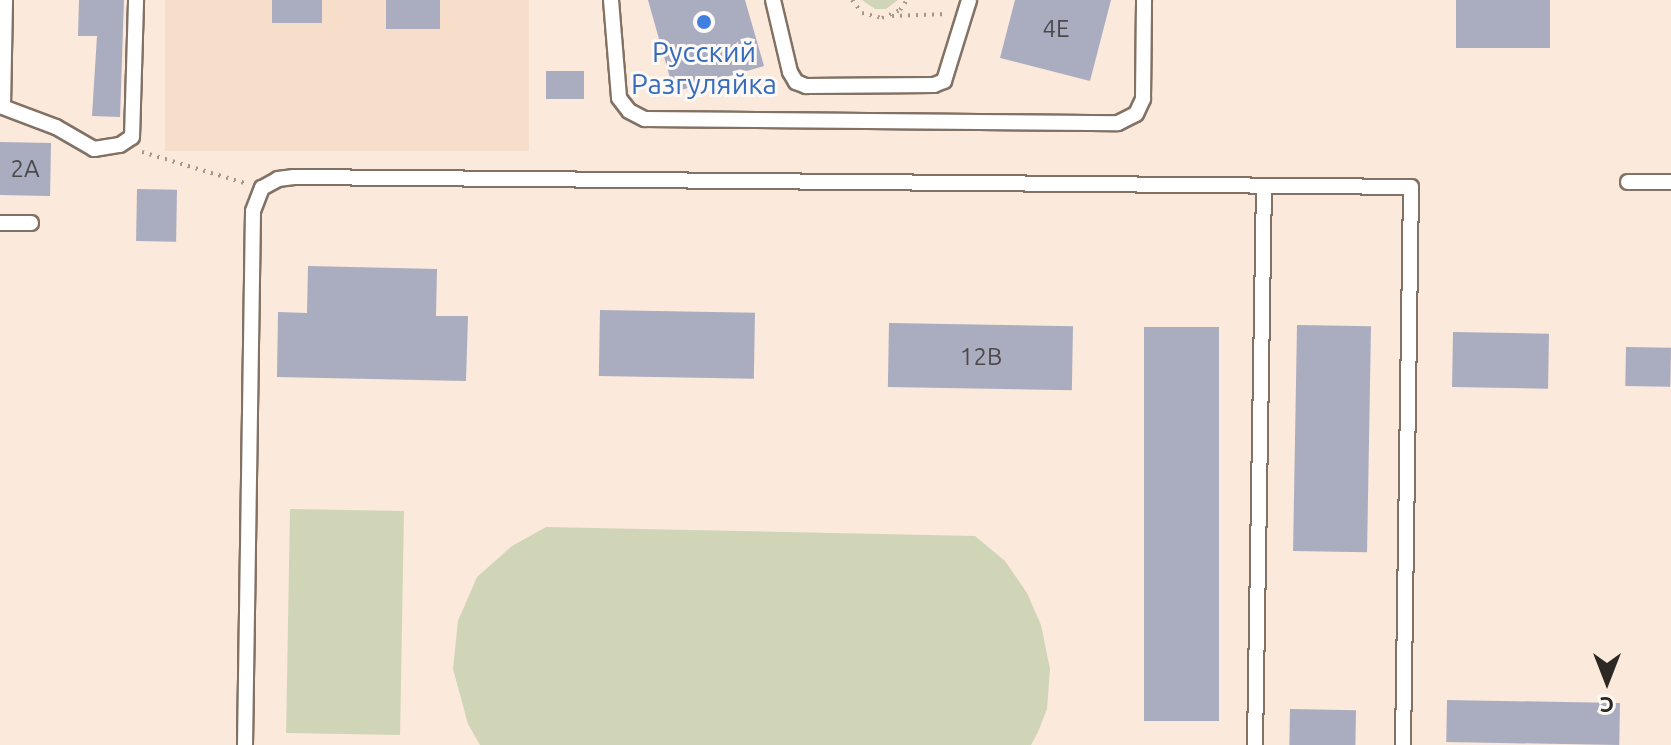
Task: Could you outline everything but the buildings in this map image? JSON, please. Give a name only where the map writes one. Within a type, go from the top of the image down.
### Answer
[{"type":"lane","points":[[5,0],[1,106],[56,127],[94,149],[120,145],[132,137],[136,0]]},
{"type":"lane","points":[[611,0],[619,98],[629,111],[645,119],[1102,123],[1118,123],[1136,114],[1143,99],[1144,0]]},
{"type":"lane","points":[[773,0],[790,72],[796,82],[806,86],[934,85],[944,81],[969,0]]},
{"type":"lane","points":[[245,745],[253,211],[262,188],[278,179],[294,177],[1411,187],[1403,745]]},
{"type":"lane","points":[[1628,182],[1671,182]]},
{"type":"lane","points":[[1255,745],[1264,186]]},
{"type":"lane","points":[[0,223],[31,223]]},
{"type":"path","points":[[852,0],[862,13],[871,17],[965,16]]},
{"type":"path","points":[[892,16],[907,0]]},
{"type":"path","points":[[120,145],[262,188]]},
{"type":"shaded area","points":[[165,0],[529,0],[529,151],[165,151]]},
{"type":"green space","points":[[862,0],[898,0],[886,9],[875,9]]},
{"type":"green space","points":[[290,509],[404,511],[400,735],[286,733]]},
{"type":"green space","points":[[546,527],[975,536],[1005,561],[1027,593],[1041,625],[1050,669],[1047,709],[1031,745],[480,745],[468,724],[453,669],[458,621],[477,577],[512,546]]},
{"type":"place","name":"Русский Разгуляйка","points":[[704,22]]}]
